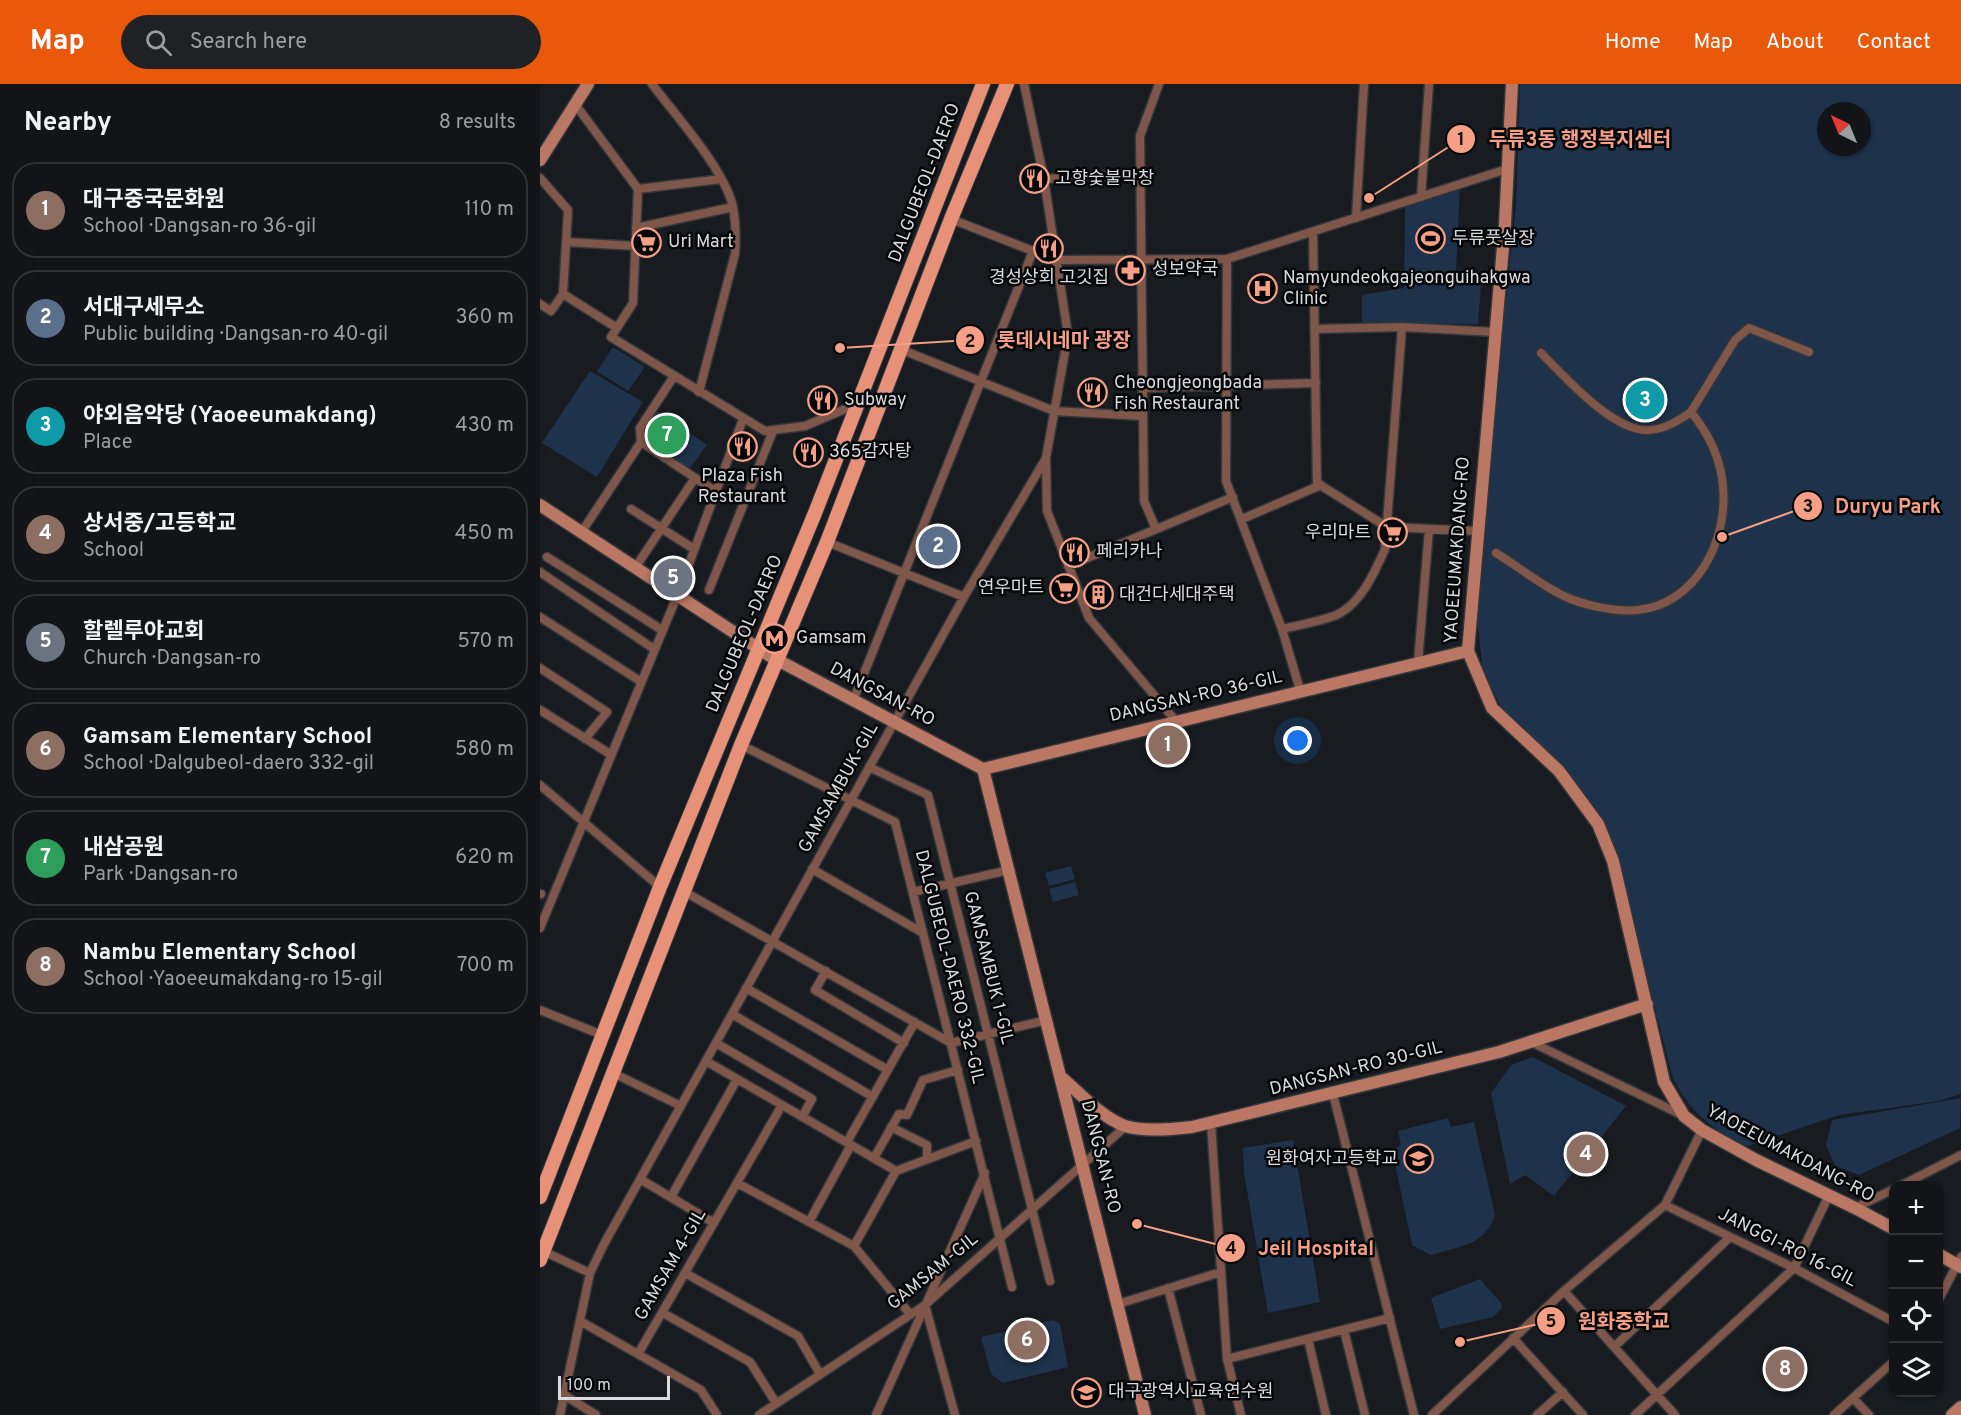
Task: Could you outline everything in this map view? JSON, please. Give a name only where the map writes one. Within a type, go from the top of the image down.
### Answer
[{"type":"main road","points":[[540,160],[588,84]]},
{"type":"main road","name":"DALGUBEOL-DAERO","points":[[540,1197],[660,888],[784,589],[982,84]]},
{"type":"main road","name":"DALGUBEOL-DAERO","points":[[542,1256],[741,745],[827,542],[951,219],[1007,84]]},
{"type":"main road","name":"YAOEEUMAKDANG-RO","points":[[1512,84],[1495,332],[1468,651],[1492,708],[1559,771],[1598,824],[1614,861],[1664,1082],[1684,1116],[1702,1130],[1756,1161],[1889,1227]]},
{"type":"main road","name":"DANGSAN-RO","points":[[540,505],[777,659],[983,769],[1145,1415]]},
{"type":"main road","points":[[784,589],[789,598],[785,615],[793,620]]},
{"type":"main road","name":"DANGSAN-RO 36-GIL","points":[[983,769],[1175,720],[1468,651]]},
{"type":"main road","name":"DANGSAN-RO 30-GIL","points":[[1126,1126],[1168,1130],[1211,1123],[1333,1094],[1531,1042],[1647,1005]]},
{"type":"main road","points":[[1061,1077],[1107,1115],[1126,1126]]},
{"type":"main road","points":[[1943,1256],[1960,1263]]},
{"type":"main road","points":[[1952,1415],[1961,1407]]},
{"type":"street","points":[[652,84],[722,179],[733,207],[735,254],[699,392]]},
{"type":"street","points":[[1024,84],[1044,179],[1068,335],[1046,458],[1047,511],[1089,618],[1175,720]]},
{"type":"street","points":[[1156,529],[1144,501],[1140,136],[1159,84]]},
{"type":"street","points":[[1356,218],[1364,84]]},
{"type":"street","points":[[1421,197],[1429,84]]},
{"type":"street","points":[[575,104],[638,189],[633,303],[611,337],[765,431],[805,426],[857,404]]},
{"type":"street","points":[[951,219],[1056,260],[1227,259],[1507,169]]},
{"type":"street","points":[[1044,179],[1140,173]]},
{"type":"street","points":[[540,178],[568,210],[563,294],[551,311],[540,304]]},
{"type":"street","points":[[638,189],[722,179]]},
{"type":"street","points":[[636,228],[733,207]]},
{"type":"street","points":[[1313,232],[1317,483],[1387,527],[1478,531]]},
{"type":"street","points":[[566,242],[636,246]]},
{"type":"street","points":[[853,701],[1031,256]]},
{"type":"street","points":[[1227,259],[1226,482],[1282,629],[1300,690]]},
{"type":"street","points":[[563,294],[617,328]]},
{"type":"street","points":[[1282,629],[1336,615],[1354,600],[1374,575],[1385,549],[1402,327]]},
{"type":"street","points":[[1315,329],[1402,327],[1495,332]]},
{"type":"street","points":[[1541,353],[1592,401],[1616,420],[1634,429],[1661,428],[1691,412],[1735,340],[1749,328],[1809,352]]},
{"type":"street","points":[[900,350],[1054,411],[1143,416]]},
{"type":"street","points":[[581,533],[641,442],[640,428],[674,376]]},
{"type":"street","points":[[1143,388],[1316,383]]},
{"type":"street","points":[[1496,553],[1567,597],[1610,608],[1637,610],[1663,605],[1681,594],[1699,576],[1712,553],[1720,526],[1724,488],[1716,456],[1704,429],[1691,412]]},
{"type":"street","points":[[540,928],[618,734],[677,596],[743,419]]},
{"type":"street","points":[[710,590],[773,431]]},
{"type":"street","points":[[641,442],[715,491]]},
{"type":"street","name":"GAMSAMBUK-GIL","points":[[560,1415],[590,1273],[894,722],[1046,458]]},
{"type":"street","points":[[635,568],[695,478]]},
{"type":"street","points":[[1242,519],[1321,485]]},
{"type":"street","points":[[1068,566],[1233,497]]},
{"type":"street","points":[[630,509],[694,549]]},
{"type":"street","points":[[1418,662],[1429,529]]},
{"type":"street","points":[[827,542],[964,597]]},
{"type":"street","points":[[547,557],[662,630]]},
{"type":"street","points":[[540,572],[654,649]]},
{"type":"street","points":[[540,618],[640,681]]},
{"type":"street","points":[[540,668],[607,711],[585,739]]},
{"type":"street","points":[[540,710],[610,754]]},
{"type":"street","name":"DALGUBEOL-DAERO 332-GIL","points":[[741,745],[895,822],[1012,1287]]},
{"type":"street","name":"GAMSAMBUK 1-GIL","points":[[869,767],[927,795],[1033,1211]]},
{"type":"street","points":[[540,785],[660,888]]},
{"type":"street","name":"GAMSAMBUK-GIL","points":[[812,869],[923,933]]},
{"type":"street","points":[[913,892],[1008,870]]},
{"type":"street","points":[[685,892],[951,1043],[1047,1020]]},
{"type":"street","points":[[826,971],[815,990],[904,1043]]},
{"type":"street","points":[[746,988],[888,1070]]},
{"type":"street","points":[[540,1010],[602,1035]]},
{"type":"street","points":[[732,1014],[873,1097]]},
{"type":"street","points":[[809,1222],[873,1097],[915,1022]]},
{"type":"street","points":[[716,1042],[812,1099],[802,1117]]},
{"type":"street","points":[[1531,1042],[1684,1116]]},
{"type":"street","points":[[706,1061],[896,1170]]},
{"type":"street","points":[[874,1158],[899,1114],[907,1115],[923,1080],[958,1070]]},
{"type":"street","points":[[613,1073],[681,1106]]},
{"type":"street","points":[[671,1197],[737,1079]]},
{"type":"street","points":[[1333,1094],[1414,1415]]},
{"type":"street","name":"GAMSAM 4-GIL","points":[[638,1354],[782,1105]]},
{"type":"street","points":[[1211,1123],[1227,1359],[1240,1415]]},
{"type":"street","points":[[1083,1166],[1126,1126]]},
{"type":"street","points":[[891,1127],[927,1145],[927,1159]]},
{"type":"street","points":[[1432,1415],[1564,1291],[1665,1204],[1702,1130]]},
{"type":"street","points":[[854,1246],[896,1170],[976,1141]]},
{"type":"street","points":[[1908,1181],[1961,1155]]},
{"type":"street","name":"GAMSAM-GIL","points":[[759,1415],[925,1305],[1083,1166]]},
{"type":"street","points":[[876,1415],[984,1173]]},
{"type":"street","points":[[640,1179],[714,1223]]},
{"type":"street","points":[[737,1183],[854,1246],[910,1314]]},
{"type":"street","points":[[1855,1208],[1889,1191]]},
{"type":"street","points":[[1635,1415],[1794,1268],[1828,1195]]},
{"type":"street","name":"JANGGI-RO 16-GIL","points":[[1665,1204],[1794,1268],[1889,1320]]},
{"type":"street","points":[[1033,1211],[1050,1281]]},
{"type":"street","points":[[1614,1347],[1730,1237]]},
{"type":"street","points":[[542,1256],[590,1273]]},
{"type":"street","points":[[1943,1292],[1960,1263]]},
{"type":"street","points":[[1118,1304],[1221,1272]]},
{"type":"street","points":[[686,1273],[798,1336],[820,1374]]},
{"type":"street","points":[[1168,1288],[1201,1415]]},
{"type":"street","points":[[1564,1291],[1675,1415]]},
{"type":"street","points":[[925,1305],[955,1415]]},
{"type":"street","points":[[663,1313],[750,1362],[776,1403]]},
{"type":"street","points":[[1227,1359],[1390,1318]]},
{"type":"street","points":[[579,1321],[701,1390],[717,1415]]},
{"type":"street","points":[[1344,1330],[1365,1415]]},
{"type":"street","points":[[1513,1338],[1583,1415]]},
{"type":"street","points":[[1308,1339],[1326,1415]]},
{"type":"street","points":[[1834,1415],[1889,1365]]},
{"type":"street","points":[[1537,1415],[1563,1392]]},
{"type":"street","points":[[564,1395],[596,1415]]},
{"type":"street","points":[[1853,1398],[1869,1415]]},
{"type":"shaded area","points":[[1520,84],[1961,84],[1961,1094],[1939,1101],[1839,1115],[1745,1147],[1703,1119],[1688,1103],[1673,1079],[1618,863],[1603,824],[1588,798],[1562,767],[1525,734],[1500,705],[1483,670],[1477,621],[1489,452],[1516,205]]},
{"type":"shaded area","name":"두류풋살장","points":[[1460,185],[1456,270],[1482,272],[1478,324],[1362,323],[1362,295],[1404,288],[1405,207]]},
{"type":"shaded area","points":[[613,347],[645,367],[628,391],[597,371]]},
{"type":"shaded area","points":[[590,371],[643,402],[597,477],[542,443]]},
{"type":"shaded area","points":[[653,408],[707,445],[687,472],[641,442],[640,428]]},
{"type":"shaded area","points":[[1071,866],[1075,879],[1049,886],[1045,873]]},
{"type":"shaded area","points":[[1075,882],[1079,895],[1053,902],[1049,889]]},
{"type":"shaded area","points":[[1533,1057],[1626,1106],[1554,1196],[1525,1175],[1510,1184],[1491,1093],[1511,1065]]},
{"type":"shaded area","points":[[1961,1098],[1960,1128],[1859,1175],[1835,1166],[1826,1145],[1832,1120]]},
{"type":"shaded area","points":[[1448,1118],[1451,1127],[1474,1122],[1495,1215],[1491,1225],[1478,1239],[1461,1247],[1431,1255],[1412,1245],[1392,1150],[1401,1145],[1398,1131]]},
{"type":"shaded area","points":[[1293,1140],[1320,1302],[1268,1313],[1244,1173],[1243,1148]]},
{"type":"shaded area","points":[[1480,1279],[1501,1303],[1502,1308],[1493,1317],[1440,1329],[1431,1298]]},
{"type":"shaded area","points":[[1054,1320],[1060,1324],[1068,1367],[1003,1383],[991,1374],[981,1337]]},
{"type":"place","name":"고향숯불막창","points":[[1034,179]]},
{"type":"place","name":"두류3동 행정복지센터","points":[[1369,198]]},
{"type":"place","name":"두류풋살장","points":[[1431,239]]},
{"type":"place","name":"Uri Mart","points":[[647,242]]},
{"type":"place","name":"경성상회 고깃집","points":[[1049,249]]},
{"type":"place","name":"성보약국","points":[[1131,270]]},
{"type":"place","name":"Namyundeokgajeonguihakgwa Clinic","points":[[1262,288]]},
{"type":"place","name":"롯데시네마 광장","points":[[840,348]]},
{"type":"place","name":"Cheongjeongbada Fish Restaurant","points":[[1093,393]]},
{"type":"place","name":"Subway","points":[[823,400]]},
{"type":"place","name":"야외음악당 (Yaoeeumakdang)","points":[[1645,400]]},
{"type":"place","name":"내삼공원","points":[[667,435]]},
{"type":"place","name":"Plaza Fish Restaurant","points":[[742,447]]},
{"type":"place","name":"365감자탕","points":[[808,452]]},
{"type":"place","name":"우리마트","points":[[1392,533]]},
{"type":"place","name":"Duryu Park","points":[[1722,537]]},
{"type":"place","name":"서대구세무소","points":[[938,546]]},
{"type":"place","name":"페리카나","points":[[1075,552]]},
{"type":"place","name":"할렐루야교회","points":[[673,578]]},
{"type":"place","name":"연우마트","points":[[1065,588]]},
{"type":"place","name":"대건다세대주택","points":[[1098,595]]},
{"type":"place","name":"Gamsam","points":[[775,638]]},
{"type":"place","name":"대구중국문화원","points":[[1168,745]]},
{"type":"place","name":"상서중/고등학교","points":[[1586,1154]]},
{"type":"place","name":"원화여자고등학교","points":[[1419,1159]]},
{"type":"place","name":"Jeil Hospital","points":[[1137,1224]]},
{"type":"place","name":"Gamsam Elementary School","points":[[1027,1340]]},
{"type":"place","name":"원화중학교","points":[[1460,1342]]},
{"type":"place","name":"Nambu Elementary School","points":[[1785,1369]]},
{"type":"place","name":"대구광역시교육연수원","points":[[1087,1392]]}]
